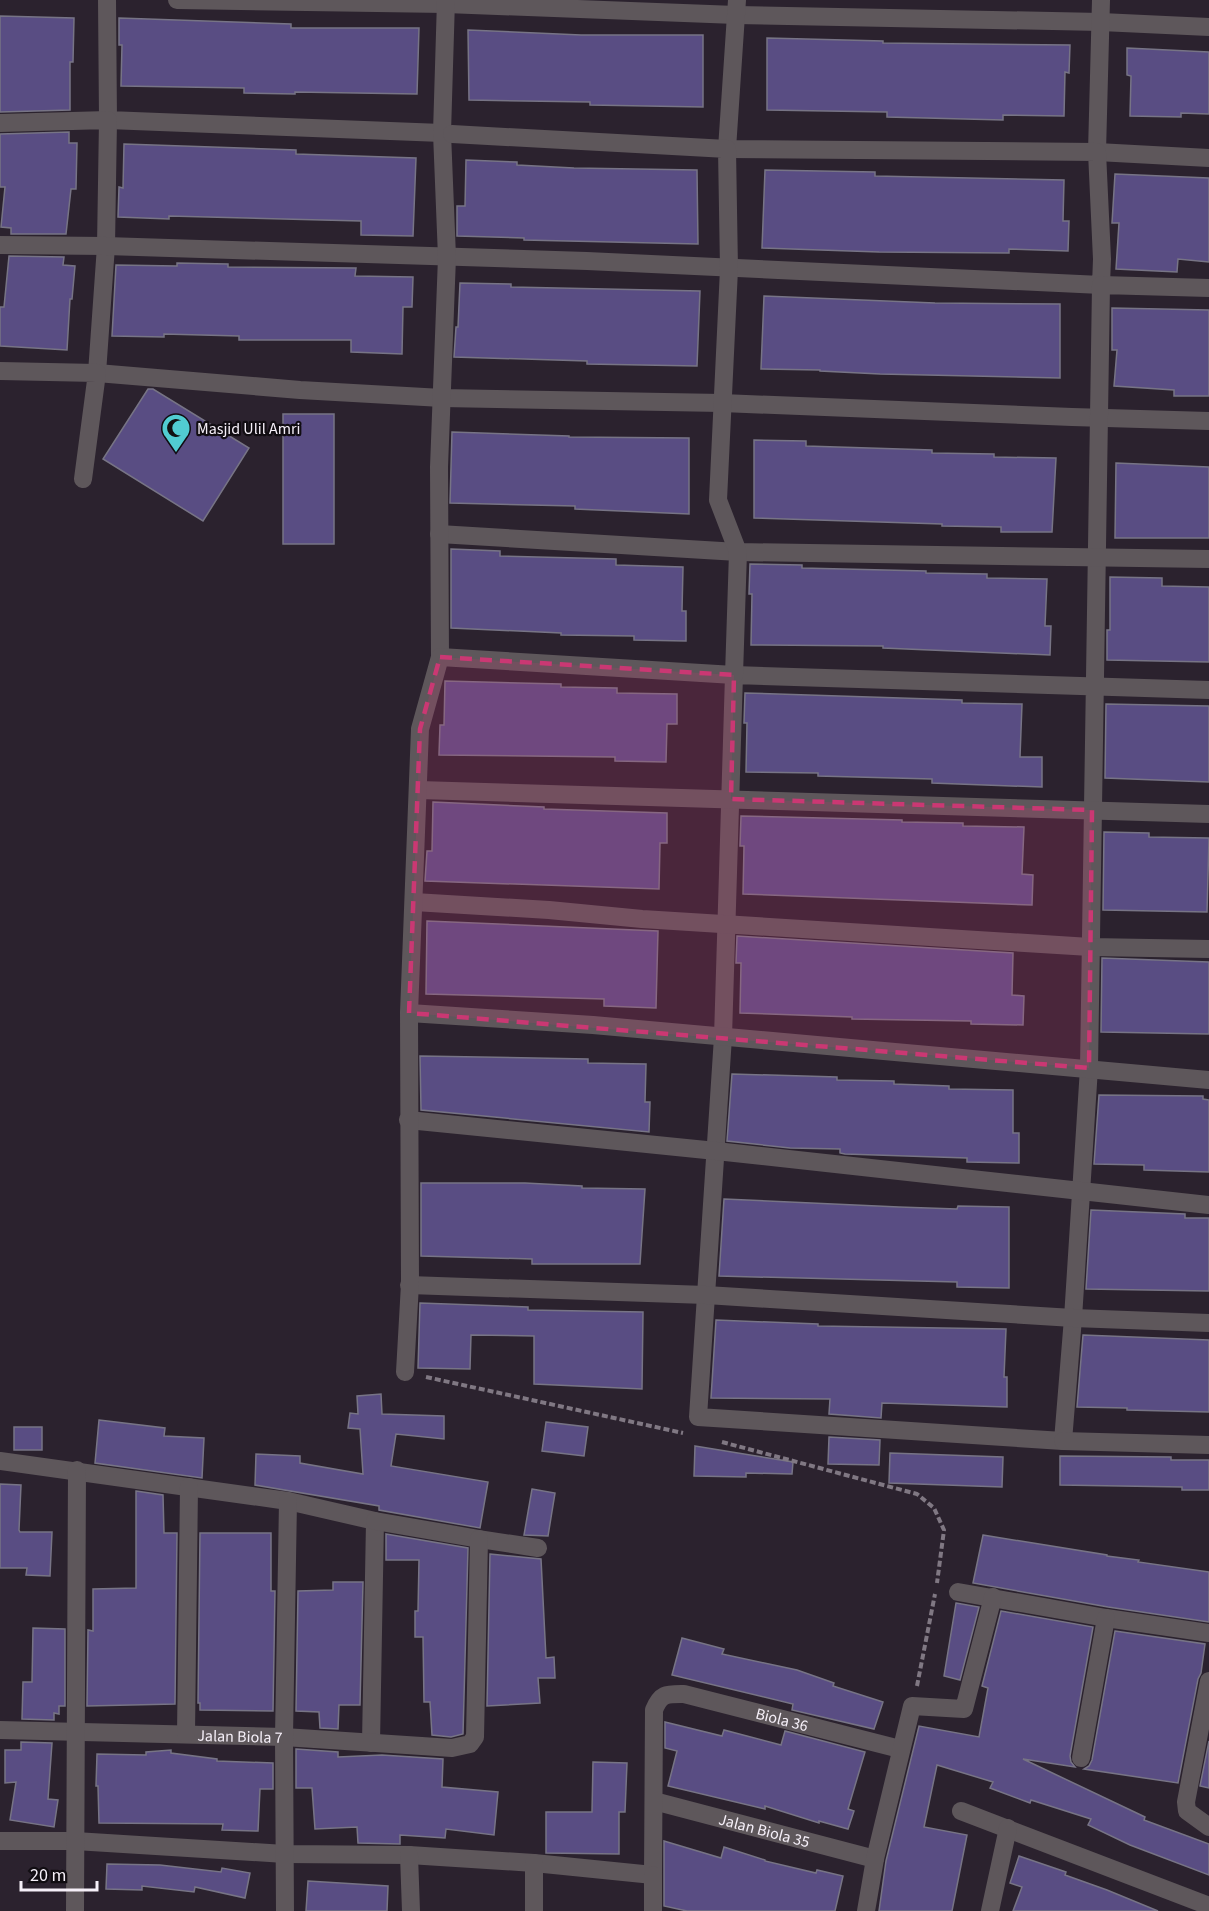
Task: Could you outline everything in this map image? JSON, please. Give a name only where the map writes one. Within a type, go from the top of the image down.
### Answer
[{"type":"street","points":[[83,479],[97,373],[106,246],[107,0]]},
{"type":"street","points":[[177,0],[736,7],[1209,27]]},
{"type":"street","points":[[1063,1441],[1089,1068],[1101,285],[1097,152],[1101,0]]},
{"type":"street","points":[[405,1372],[409,1285],[409,1013],[420,729],[440,657],[439,467],[447,257],[446,2]]},
{"type":"street","points":[[736,7],[727,149],[729,269],[718,500],[738,552],[723,1036],[698,1417],[1063,1441],[1209,1445]]},
{"type":"street","points":[[0,123],[108,120],[447,134],[727,149],[1097,152],[1209,158]]},
{"type":"street","points":[[0,245],[106,246],[587,261],[729,269],[1209,288]]},
{"type":"street","points":[[0,371],[97,373],[300,390],[442,398],[722,402],[1209,421]]},
{"type":"street","points":[[439,534],[738,552],[1209,559]]},
{"type":"street","points":[[440,657],[734,675],[1209,690]]},
{"type":"street","points":[[419,790],[1209,814]]},
{"type":"street","points":[[414,902],[549,910],[642,919],[1090,947],[1209,949]]},
{"type":"street","points":[[409,1013],[592,1025],[1209,1080]]},
{"type":"street","points":[[408,1120],[1209,1205]]},
{"type":"street","points":[[409,1285],[706,1295],[1073,1318],[1209,1323]]},
{"type":"street","points":[[0,1461],[288,1501],[375,1521],[538,1548]]},
{"type":"street","points":[[75,1911],[74,1732],[77,1470]]},
{"type":"street","points":[[186,1734],[189,1487]]},
{"type":"street","points":[[285,1911],[284,1737],[288,1501]]},
{"type":"street","points":[[371,1743],[375,1521]]},
{"type":"street","name":"Jalan Biola 7","points":[[0,1730],[284,1737],[453,1748],[470,1744],[475,1737],[479,1539]]},
{"type":"street","points":[[958,1592],[1106,1618],[1209,1633]]},
{"type":"street","points":[[866,1911],[875,1859],[912,1706],[964,1709],[993,1597]]},
{"type":"street","points":[[1081,1758],[1106,1618]]},
{"type":"street","points":[[1209,1681],[1186,1802],[1187,1811],[1200,1823],[1209,1827]]},
{"type":"street","name":"Biola 36","points":[[654,1801],[654,1710],[658,1700],[664,1695],[684,1694],[900,1749]]},
{"type":"street","points":[[653,1911],[654,1801]]},
{"type":"street","name":"Jalan Biola 35","points":[[654,1801],[875,1859]]},
{"type":"street","points":[[961,1811],[1209,1906]]},
{"type":"street","points":[[990,1911],[1008,1828]]},
{"type":"street","points":[[0,1841],[75,1841],[285,1854],[409,1855],[534,1863],[653,1875]]},
{"type":"street","points":[[409,1855],[411,1911]]},
{"type":"street","points":[[534,1863],[534,1911]]},
{"type":"path","points":[[405,1372],[694,1436]]},
{"type":"path","points":[[717,1441],[917,1494],[934,1508],[944,1530],[941,1564],[912,1706]]},
{"type":"highlighted area","points":[[440,657],[734,675],[731,799],[1092,810],[1089,1068],[409,1013],[420,729]]},
{"type":"building","points":[[0,16],[74,18],[73,62],[70,62],[70,110],[0,112]]},
{"type":"building","points":[[119,18],[291,24],[291,28],[419,28],[417,94],[244,93],[244,88],[121,86],[122,45],[119,45]]},
{"type":"building","points":[[468,30],[581,35],[703,35],[703,107],[469,100]]},
{"type":"building","points":[[767,38],[883,41],[883,43],[1070,45],[1069,73],[1065,72],[1064,116],[1003,115],[1003,120],[887,117],[887,112],[767,110]]},
{"type":"building","points":[[1127,48],[1209,52],[1209,114],[1181,113],[1181,117],[1130,116],[1131,76],[1127,75]]},
{"type":"building","points":[[69,132],[69,143],[77,143],[76,189],[71,189],[66,234],[11,234],[11,228],[1,227],[5,187],[0,187],[0,134]]},
{"type":"building","points":[[124,144],[296,150],[296,154],[416,158],[413,236],[361,235],[361,221],[169,216],[169,219],[118,217],[119,187],[123,188]]},
{"type":"building","points":[[466,160],[574,168],[697,170],[698,244],[457,236],[457,206],[465,206]]},
{"type":"building","points":[[765,170],[875,172],[875,176],[1064,180],[1063,221],[1069,221],[1068,251],[1009,249],[1009,253],[879,252],[762,248]]},
{"type":"building","points":[[1115,174],[1209,178],[1209,262],[1178,259],[1177,272],[1116,269],[1119,223],[1112,223]]},
{"type":"building","points":[[9,256],[64,257],[63,265],[75,266],[72,299],[70,299],[67,350],[0,346],[0,307],[4,307]]},
{"type":"building","points":[[177,263],[228,264],[228,267],[356,268],[355,276],[413,277],[412,307],[403,307],[402,354],[351,352],[351,340],[239,340],[239,336],[164,334],[164,337],[112,336],[116,265],[177,266]]},
{"type":"building","points":[[460,283],[511,284],[511,287],[700,291],[697,366],[587,364],[587,361],[454,357]]},
{"type":"building","points":[[764,296],[935,303],[1060,304],[1060,378],[761,369]]},
{"type":"building","points":[[1112,308],[1209,310],[1209,396],[1174,396],[1174,390],[1114,386],[1117,350],[1112,350]]},
{"type":"building","name":"Masjid Ulil Amri","points":[[148,389],[153,389],[249,448],[203,521],[103,459]]},
{"type":"building","points":[[283,414],[334,414],[334,544],[283,544]]},
{"type":"building","points":[[452,432],[569,437],[689,438],[689,514],[575,509],[575,506],[450,503]]},
{"type":"building","points":[[754,440],[806,441],[806,446],[932,450],[932,453],[994,454],[994,457],[1056,458],[1052,532],[1001,532],[1001,527],[942,526],[942,524],[754,518]]},
{"type":"building","points":[[1116,463],[1209,467],[1209,538],[1115,538]]},
{"type":"building","points":[[451,549],[500,551],[500,556],[616,559],[616,565],[683,567],[682,611],[686,611],[686,641],[634,640],[634,636],[561,635],[561,633],[451,628]]},
{"type":"building","points":[[750,564],[802,565],[802,568],[987,574],[987,578],[1047,579],[1045,626],[1051,626],[1050,655],[883,648],[883,646],[751,645]]},
{"type":"building","points":[[1110,577],[1162,578],[1162,586],[1209,587],[1209,662],[1107,660],[1107,630],[1110,630]]},
{"type":"building","points":[[445,681],[561,684],[561,687],[617,688],[617,693],[677,694],[677,724],[667,724],[666,762],[615,761],[615,757],[439,755],[440,725],[444,725]]},
{"type":"building","points":[[745,693],[1022,704],[1020,757],[1042,757],[1042,787],[932,783],[932,779],[818,776],[818,773],[746,772]]},
{"type":"building","points":[[1106,704],[1209,706],[1209,782],[1105,778]]},
{"type":"building","points":[[433,802],[667,813],[667,843],[660,843],[659,889],[425,881],[427,851],[432,851]]},
{"type":"building","points":[[741,816],[902,820],[902,822],[963,823],[963,826],[1024,827],[1022,874],[1033,875],[1032,905],[743,894],[744,846],[740,846]]},
{"type":"building","points":[[1104,832],[1149,833],[1149,837],[1209,838],[1207,912],[1103,910]]},
{"type":"building","points":[[427,921],[658,931],[656,1008],[604,1006],[604,999],[426,994]]},
{"type":"building","points":[[737,936],[1013,953],[1012,995],[1024,996],[1023,1025],[740,1013],[741,963],[736,963]]},
{"type":"building","points":[[1102,958],[1209,962],[1209,1034],[1101,1032]]},
{"type":"building","points":[[420,1056],[588,1059],[588,1063],[646,1064],[645,1102],[650,1102],[649,1132],[421,1110]]},
{"type":"building","points":[[732,1074],[837,1077],[837,1080],[894,1081],[894,1084],[949,1086],[949,1089],[1013,1090],[1013,1133],[1019,1133],[1019,1163],[967,1162],[967,1158],[845,1154],[840,1153],[840,1149],[790,1148],[727,1141]]},
{"type":"building","points":[[1099,1095],[1203,1096],[1203,1099],[1209,1100],[1209,1172],[1144,1170],[1144,1165],[1094,1164]]},
{"type":"building","points":[[421,1183],[525,1183],[582,1186],[582,1188],[645,1189],[640,1264],[532,1264],[532,1259],[421,1256]]},
{"type":"building","points":[[724,1199],[957,1209],[958,1206],[1009,1207],[1009,1288],[957,1287],[957,1282],[719,1276]]},
{"type":"building","points":[[1091,1210],[1185,1214],[1185,1218],[1209,1218],[1209,1291],[1086,1289]]},
{"type":"building","points":[[420,1303],[528,1307],[528,1310],[643,1312],[642,1389],[534,1384],[534,1336],[471,1335],[470,1369],[418,1368]]},
{"type":"building","points":[[716,1320],[818,1324],[818,1326],[1006,1329],[1004,1377],[1007,1377],[1007,1407],[882,1403],[881,1418],[829,1414],[830,1399],[711,1398]]},
{"type":"building","points":[[1083,1335],[1209,1340],[1209,1412],[1077,1407]]},
{"type":"building","points":[[381,1394],[382,1414],[444,1416],[444,1439],[396,1434],[391,1466],[488,1482],[480,1528],[379,1510],[379,1506],[255,1485],[256,1454],[300,1456],[300,1463],[363,1474],[360,1429],[348,1428],[350,1413],[358,1414],[357,1396]]},
{"type":"building","points":[[99,1420],[165,1428],[164,1436],[204,1438],[202,1478],[95,1463]]},
{"type":"building","points":[[546,1422],[588,1427],[584,1456],[542,1451]]},
{"type":"building","points":[[14,1427],[42,1427],[42,1450],[14,1450]]},
{"type":"building","points":[[829,1437],[880,1440],[879,1465],[828,1464]]},
{"type":"building","points":[[695,1446],[793,1462],[792,1474],[746,1473],[746,1477],[694,1476]]},
{"type":"building","points":[[890,1453],[1003,1457],[1002,1487],[889,1483]]},
{"type":"building","points":[[1060,1456],[1171,1457],[1171,1460],[1209,1460],[1209,1490],[1182,1490],[1182,1487],[1060,1485]]},
{"type":"building","points":[[0,1484],[21,1485],[20,1532],[52,1532],[50,1576],[26,1575],[27,1568],[0,1568]]},
{"type":"building","points":[[532,1489],[555,1493],[548,1536],[524,1535]]},
{"type":"building","points":[[136,1491],[163,1495],[164,1533],[177,1533],[175,1704],[87,1706],[88,1630],[93,1631],[93,1589],[136,1588]]},
{"type":"building","points":[[200,1533],[271,1533],[271,1591],[275,1591],[273,1711],[200,1710],[200,1703],[198,1703]]},
{"type":"building","points":[[386,1534],[468,1548],[463,1734],[451,1737],[432,1735],[430,1702],[424,1702],[423,1637],[415,1637],[419,1560],[386,1560]]},
{"type":"building","points":[[983,1535],[1209,1572],[1209,1622],[973,1583]]},
{"type":"building","points":[[490,1554],[541,1559],[546,1658],[554,1657],[555,1678],[538,1678],[540,1703],[487,1706]]},
{"type":"building","points":[[333,1582],[363,1582],[360,1705],[339,1705],[338,1729],[320,1728],[319,1712],[296,1711],[298,1591],[333,1590]]},
{"type":"building","points":[[956,1603],[979,1607],[960,1680],[944,1676]]},
{"type":"building","points":[[1001,1611],[1093,1627],[1070,1756],[1075,1767],[1023,1759],[1145,1817],[1144,1820],[1209,1844],[1209,1875],[1130,1845],[1088,1825],[1091,1819],[1031,1800],[1030,1803],[990,1788],[993,1782],[937,1765],[924,1827],[967,1835],[952,1911],[879,1911],[886,1861],[919,1726],[979,1737],[988,1688],[982,1686]]},
{"type":"building","points":[[33,1628],[65,1629],[65,1706],[59,1706],[59,1714],[54,1713],[54,1720],[22,1719],[23,1682],[32,1682]]},
{"type":"building","points":[[1115,1631],[1205,1644],[1178,1783],[1084,1769],[1092,1760]]},
{"type":"building","points":[[682,1638],[724,1649],[722,1654],[797,1670],[834,1683],[833,1686],[883,1702],[874,1729],[792,1710],[793,1704],[672,1675]]},
{"type":"building","points":[[665,1722],[722,1736],[724,1730],[781,1745],[785,1731],[865,1752],[848,1809],[854,1811],[848,1829],[819,1821],[819,1823],[765,1806],[765,1809],[668,1786],[677,1751],[665,1748]]},
{"type":"building","points":[[1209,1741],[1209,1788],[1200,1786]]},
{"type":"building","points":[[21,1742],[52,1743],[48,1799],[58,1800],[54,1827],[10,1820],[16,1782],[5,1783],[5,1750],[21,1750]]},
{"type":"building","points":[[296,1749],[338,1752],[338,1757],[382,1755],[443,1759],[442,1787],[498,1792],[494,1835],[446,1829],[445,1838],[400,1835],[400,1844],[358,1843],[357,1827],[315,1829],[312,1788],[296,1788]]},
{"type":"building","points":[[171,1750],[171,1753],[217,1759],[217,1761],[273,1763],[273,1789],[260,1789],[258,1831],[222,1830],[223,1824],[99,1823],[98,1786],[96,1786],[97,1754],[146,1755],[146,1752]]},
{"type":"building","points":[[593,1762],[627,1763],[625,1812],[619,1812],[619,1854],[546,1853],[546,1812],[592,1812]]},
{"type":"building","points":[[664,1841],[721,1858],[724,1847],[765,1861],[816,1873],[817,1870],[843,1876],[835,1911],[687,1911],[664,1906]]},
{"type":"building","points":[[1019,1856],[1066,1872],[1065,1875],[1158,1911],[1013,1911],[1022,1887],[1010,1883]]},
{"type":"building","points":[[107,1864],[160,1865],[221,1872],[222,1868],[250,1873],[245,1898],[195,1887],[194,1892],[142,1886],[142,1890],[106,1889]]},
{"type":"building","points":[[308,1881],[388,1886],[387,1911],[306,1911]]},
{"type":"place","name":"Masjid Ulil Amri","points":[[176,454]]}]
